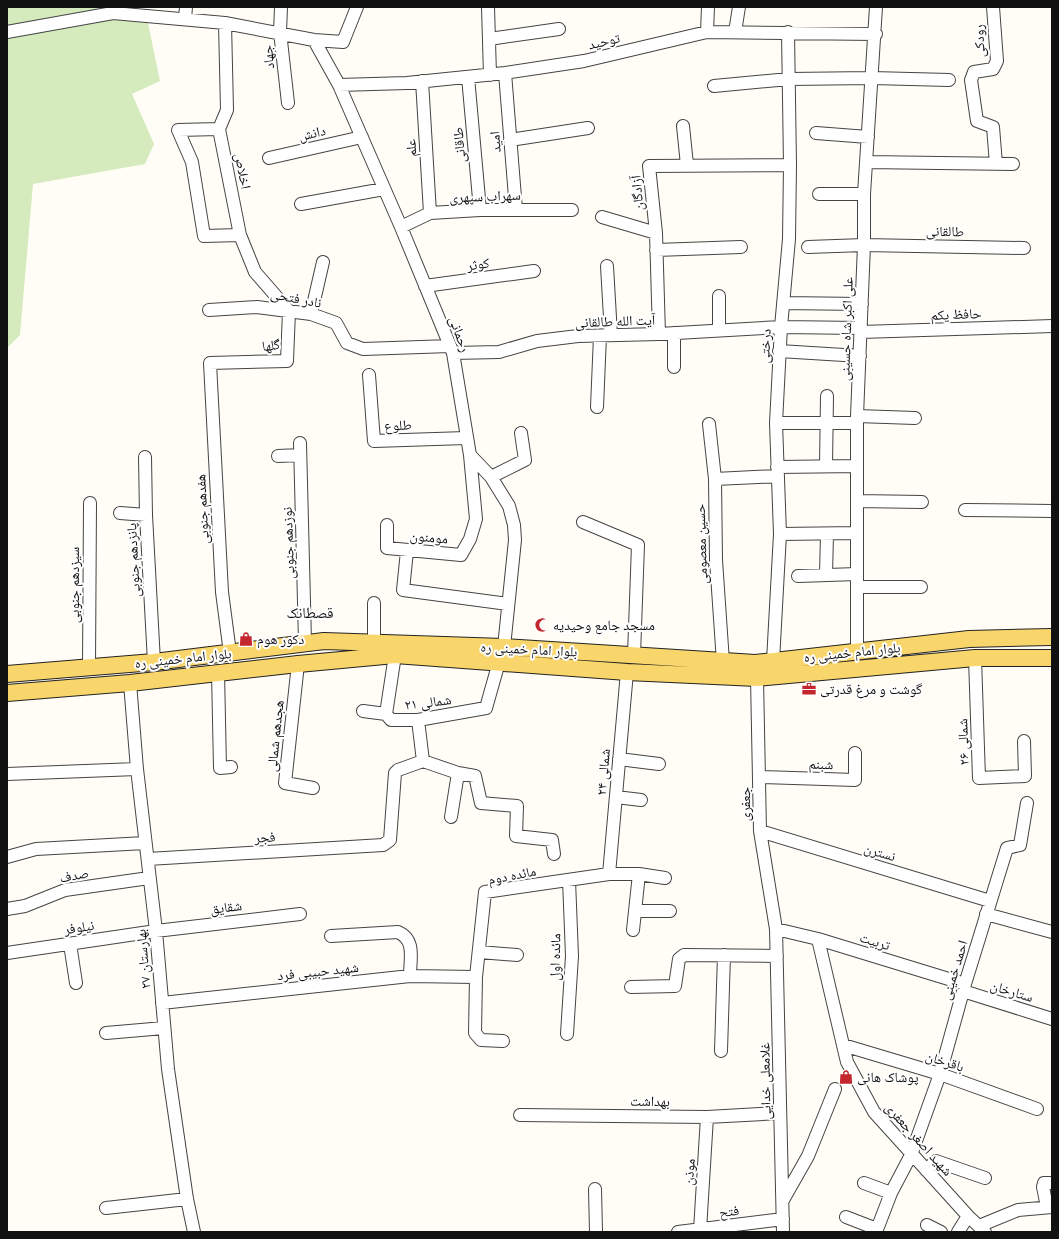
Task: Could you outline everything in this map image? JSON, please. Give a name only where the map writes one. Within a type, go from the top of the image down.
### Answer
[{"type":"main road","name":"بلوار امام خمینی ره","points":[[7,693],[130,683],[218,672],[395,656],[502,654],[634,655],[755,663],[969,639],[1052,636]]},
{"type":"main road","name":"بلوار امام خمینی ره","points":[[7,674],[154,662],[305,642],[374,642],[502,654],[627,672],[757,678],[975,658],[1052,658]]},
{"type":"street","name":"جهاد","points":[[281,7],[280,32],[288,103]]},
{"type":"street","points":[[7,32],[111,10],[186,13],[225,23],[280,32],[314,40],[343,42],[357,7]]},
{"type":"street","points":[[488,7],[490,75]]},
{"type":"street","points":[[707,32],[708,7]]},
{"type":"street","points":[[735,32],[739,7]]},
{"type":"street","name":"علی اکبر شاه حسینی","points":[[857,652],[857,419],[864,245],[864,194],[876,34],[876,7]]},
{"type":"street","name":"رودکی","points":[[992,7],[997,61],[993,69],[974,72],[971,80],[977,121],[993,127],[996,164]]},
{"type":"street","points":[[225,23],[226,110],[219,130],[178,130],[192,162],[204,236],[240,235]]},
{"type":"street","points":[[489,39],[559,29]]},
{"type":"street","name":"توحید","points":[[339,85],[422,81],[505,73],[584,61],[707,32],[876,34]]},
{"type":"street","name":"درختی","points":[[773,661],[780,534],[776,423],[779,351],[789,239],[790,165],[788,32]]},
{"type":"street","name":"رحمانی","points":[[314,40],[339,85],[362,136],[451,350],[470,455]]},
{"type":"street","name":"امید","points":[[505,73],[516,210]]},
{"type":"street","name":"طاقانی","points":[[468,77],[480,210]]},
{"type":"street","points":[[714,86],[788,79],[872,78],[949,80]]},
{"type":"street","name":"علم","points":[[422,81],[430,213]]},
{"type":"street","points":[[683,126],[687,165]]},
{"type":"street","points":[[510,140],[588,128]]},
{"type":"street","name":"اخلاص","points":[[219,130],[240,235],[255,272],[289,311]]},
{"type":"street","points":[[816,133],[868,137]]},
{"type":"street","name":"دانش","points":[[269,158],[362,136]]},
{"type":"street","points":[[866,162],[1013,164]]},
{"type":"street","name":"آزادگان","points":[[659,334],[656,233],[650,166],[790,165]]},
{"type":"street","points":[[301,204],[384,188]]},
{"type":"street","points":[[819,194],[864,194]]},
{"type":"street","name":"سهراب سپهری","points":[[401,227],[430,213],[480,210],[572,210]]},
{"type":"street","points":[[602,217],[656,233]]},
{"type":"street","name":"طالقانی","points":[[808,247],[864,245],[1024,248]]},
{"type":"street","points":[[656,250],[741,247]]},
{"type":"street","points":[[311,314],[322,262]]},
{"type":"street","points":[[597,407],[606,335],[607,266]]},
{"type":"street","name":"کوثر","points":[[425,286],[534,271]]},
{"type":"street","points":[[719,296],[719,330]]},
{"type":"street","points":[[783,303],[862,304]]},
{"type":"street","name":"نادر فتحی","points":[[209,310],[257,306],[311,314],[336,323],[347,344],[363,349],[451,350]]},
{"type":"street","name":"گلها","points":[[210,363],[287,361],[289,311]]},
{"type":"street","name":"حافظ یکم","points":[[781,327],[861,330],[1052,326]]},
{"type":"street","name":"آیت الله طالقانی","points":[[451,350],[499,352],[537,341],[606,335],[659,334],[781,327]]},
{"type":"street","points":[[674,332],[674,367]]},
{"type":"street","points":[[779,351],[860,356]]},
{"type":"street","name":"هفدهم جنوبی","points":[[210,363],[222,592],[230,653]]},
{"type":"street","name":"طلوع","points":[[369,376],[374,442],[466,438]]},
{"type":"street","points":[[826,466],[827,396]]},
{"type":"street","points":[[776,423],[826,423],[857,419],[915,418]]},
{"type":"street","name":"حسین معصومی","points":[[709,424],[715,479],[716,560],[723,662]]},
{"type":"street","points":[[491,477],[525,460],[521,433]]},
{"type":"street","name":"نوزدهم جنوبی","points":[[300,443],[305,642]]},
{"type":"street","points":[[470,455],[491,477],[509,506],[514,525],[515,540],[502,654]]},
{"type":"street","name":"مومنون","points":[[387,525],[386,548],[461,555],[470,539],[476,519],[470,455]]},
{"type":"street","points":[[278,456],[300,456]]},
{"type":"street","name":"پانزدهم جنوبی","points":[[146,457],[146,515],[154,662]]},
{"type":"street","points":[[715,479],[826,466],[857,466]]},
{"type":"street","points":[[857,500],[922,502]]},
{"type":"street","name":"سیزدهم جنوبی","points":[[89,667],[90,502]]},
{"type":"street","points":[[965,510],[1052,511]]},
{"type":"street","points":[[120,513],[146,515]]},
{"type":"street","points":[[582,522],[638,545],[634,655]]},
{"type":"street","points":[[780,534],[857,533]]},
{"type":"street","points":[[826,575],[827,534]]},
{"type":"street","points":[[407,551],[403,590],[508,604]]},
{"type":"street","points":[[798,576],[857,574]]},
{"type":"street","points":[[857,587],[921,587]]},
{"type":"street","points":[[374,603],[374,642]]},
{"type":"street","name":"۲۱ شمالی","points":[[395,656],[386,714],[390,720],[418,720],[486,708],[502,654]]},
{"type":"street","name":"۲۶ شمالی","points":[[975,658],[979,778],[1025,776],[1024,741]]},
{"type":"street","name":"هجدهم شمالی","points":[[298,664],[285,783],[313,788]]},
{"type":"street","points":[[218,672],[220,768],[231,767]]},
{"type":"street","name":"۲۴ شمالی","points":[[609,874],[627,672]]},
{"type":"street","name":"جعفری","points":[[757,678],[760,831],[776,929]]},
{"type":"street","name":"بهارستان ۲۷","points":[[130,683],[137,769],[156,931],[168,1070],[187,1199],[194,1232]]},
{"type":"street","points":[[363,711],[386,714]]},
{"type":"street","points":[[418,720],[423,761],[458,773],[475,776],[481,804],[517,806],[516,836],[552,840],[554,854]]},
{"type":"street","name":"شبنم","points":[[760,777],[855,780],[855,753]]},
{"type":"street","points":[[619,759],[659,764]]},
{"type":"street","name":"فجر","points":[[148,859],[383,845],[390,840],[395,773],[398,770],[423,761]]},
{"type":"street","points":[[7,774],[137,769]]},
{"type":"street","points":[[451,817],[458,773]]},
{"type":"street","points":[[616,797],[641,800]]},
{"type":"street","name":"احمد خمینی","points":[[876,1231],[891,1193],[911,1155],[940,1074],[964,987],[1007,848],[1020,845],[1027,803]]},
{"type":"street","name":"نسترن","points":[[760,831],[990,901]]},
{"type":"street","points":[[7,857],[36,849],[145,843]]},
{"type":"street","name":"مائده دوم","points":[[503,1041],[480,1040],[475,1033],[476,977],[485,892],[609,874],[639,874],[665,878]]},
{"type":"street","points":[[633,930],[639,874]]},
{"type":"street","name":"صدف","points":[[7,909],[25,906],[65,890],[149,878]]},
{"type":"street","name":"مائده اول","points":[[567,1034],[572,956],[570,880]]},
{"type":"street","points":[[635,911],[670,911]]},
{"type":"street","name":"شقایق","points":[[156,931],[300,914]]},
{"type":"street","points":[[986,914],[1052,932]]},
{"type":"street","name":"تربیت","points":[[776,929],[818,939],[964,987]]},
{"type":"street","name":"غلامعلی خدایی","points":[[776,929],[783,1232]]},
{"type":"street","name":"نیلوفر","points":[[7,953],[156,931]]},
{"type":"street","points":[[331,936],[398,932],[406,935],[410,941],[410,976]]},
{"type":"street","name":"شهید اصغر جعفری","points":[[818,939],[847,1062],[874,1112],[911,1155],[982,1229]]},
{"type":"street","points":[[70,944],[76,983]]},
{"type":"street","points":[[479,952],[517,955]]},
{"type":"street","points":[[631,987],[675,986],[678,959],[684,955],[777,956]]},
{"type":"street","points":[[721,1051],[724,955]]},
{"type":"street","name":"شهید حبیبی فرد","points":[[162,1003],[410,976],[476,977]]},
{"type":"street","name":"ستارخان","points":[[964,987],[1052,1019]]},
{"type":"street","points":[[106,1033],[164,1028]]},
{"type":"street","name":"باقرخان","points":[[843,1045],[940,1074],[1037,1109]]},
{"type":"street","points":[[782,1201],[808,1156],[835,1089]]},
{"type":"street","name":"بهداشت","points":[[520,1115],[708,1117],[780,1113]]},
{"type":"street","name":"موذن","points":[[700,1230],[708,1117]]},
{"type":"street","points":[[926,1170],[936,1160],[985,1178]]},
{"type":"street","points":[[864,1183],[891,1193]]},
{"type":"street","points":[[982,1229],[1018,1210],[1050,1207],[1042,1187],[1044,1183],[1052,1183]]},
{"type":"street","points":[[596,1189],[596,1232]]},
{"type":"street","points":[[106,1208],[187,1199]]},
{"type":"street","points":[[958,1232],[968,1216]]},
{"type":"street","points":[[846,1217],[876,1231]]},
{"type":"street","name":"فتح","points":[[684,1232],[783,1219]]},
{"type":"street","points":[[927,1225],[941,1232]]},
{"type":"green space","points":[[7,7],[130,7],[148,23],[160,81],[132,94],[154,144],[145,164],[33,184],[20,335],[7,348]]},
{"type":"place","name":"مسجد جامع وحیدیه","points":[[542,625]]},
{"type":"place","name":"دکور هوم","points":[[246,639]]},
{"type":"place","name":"گوشت و مرغ قدرتی","points":[[809,689]]},
{"type":"place","name":"پوشاک هانی","points":[[846,1077]]},
{"type":"district","name":"قصطانک","points":[[310,612]]}]
